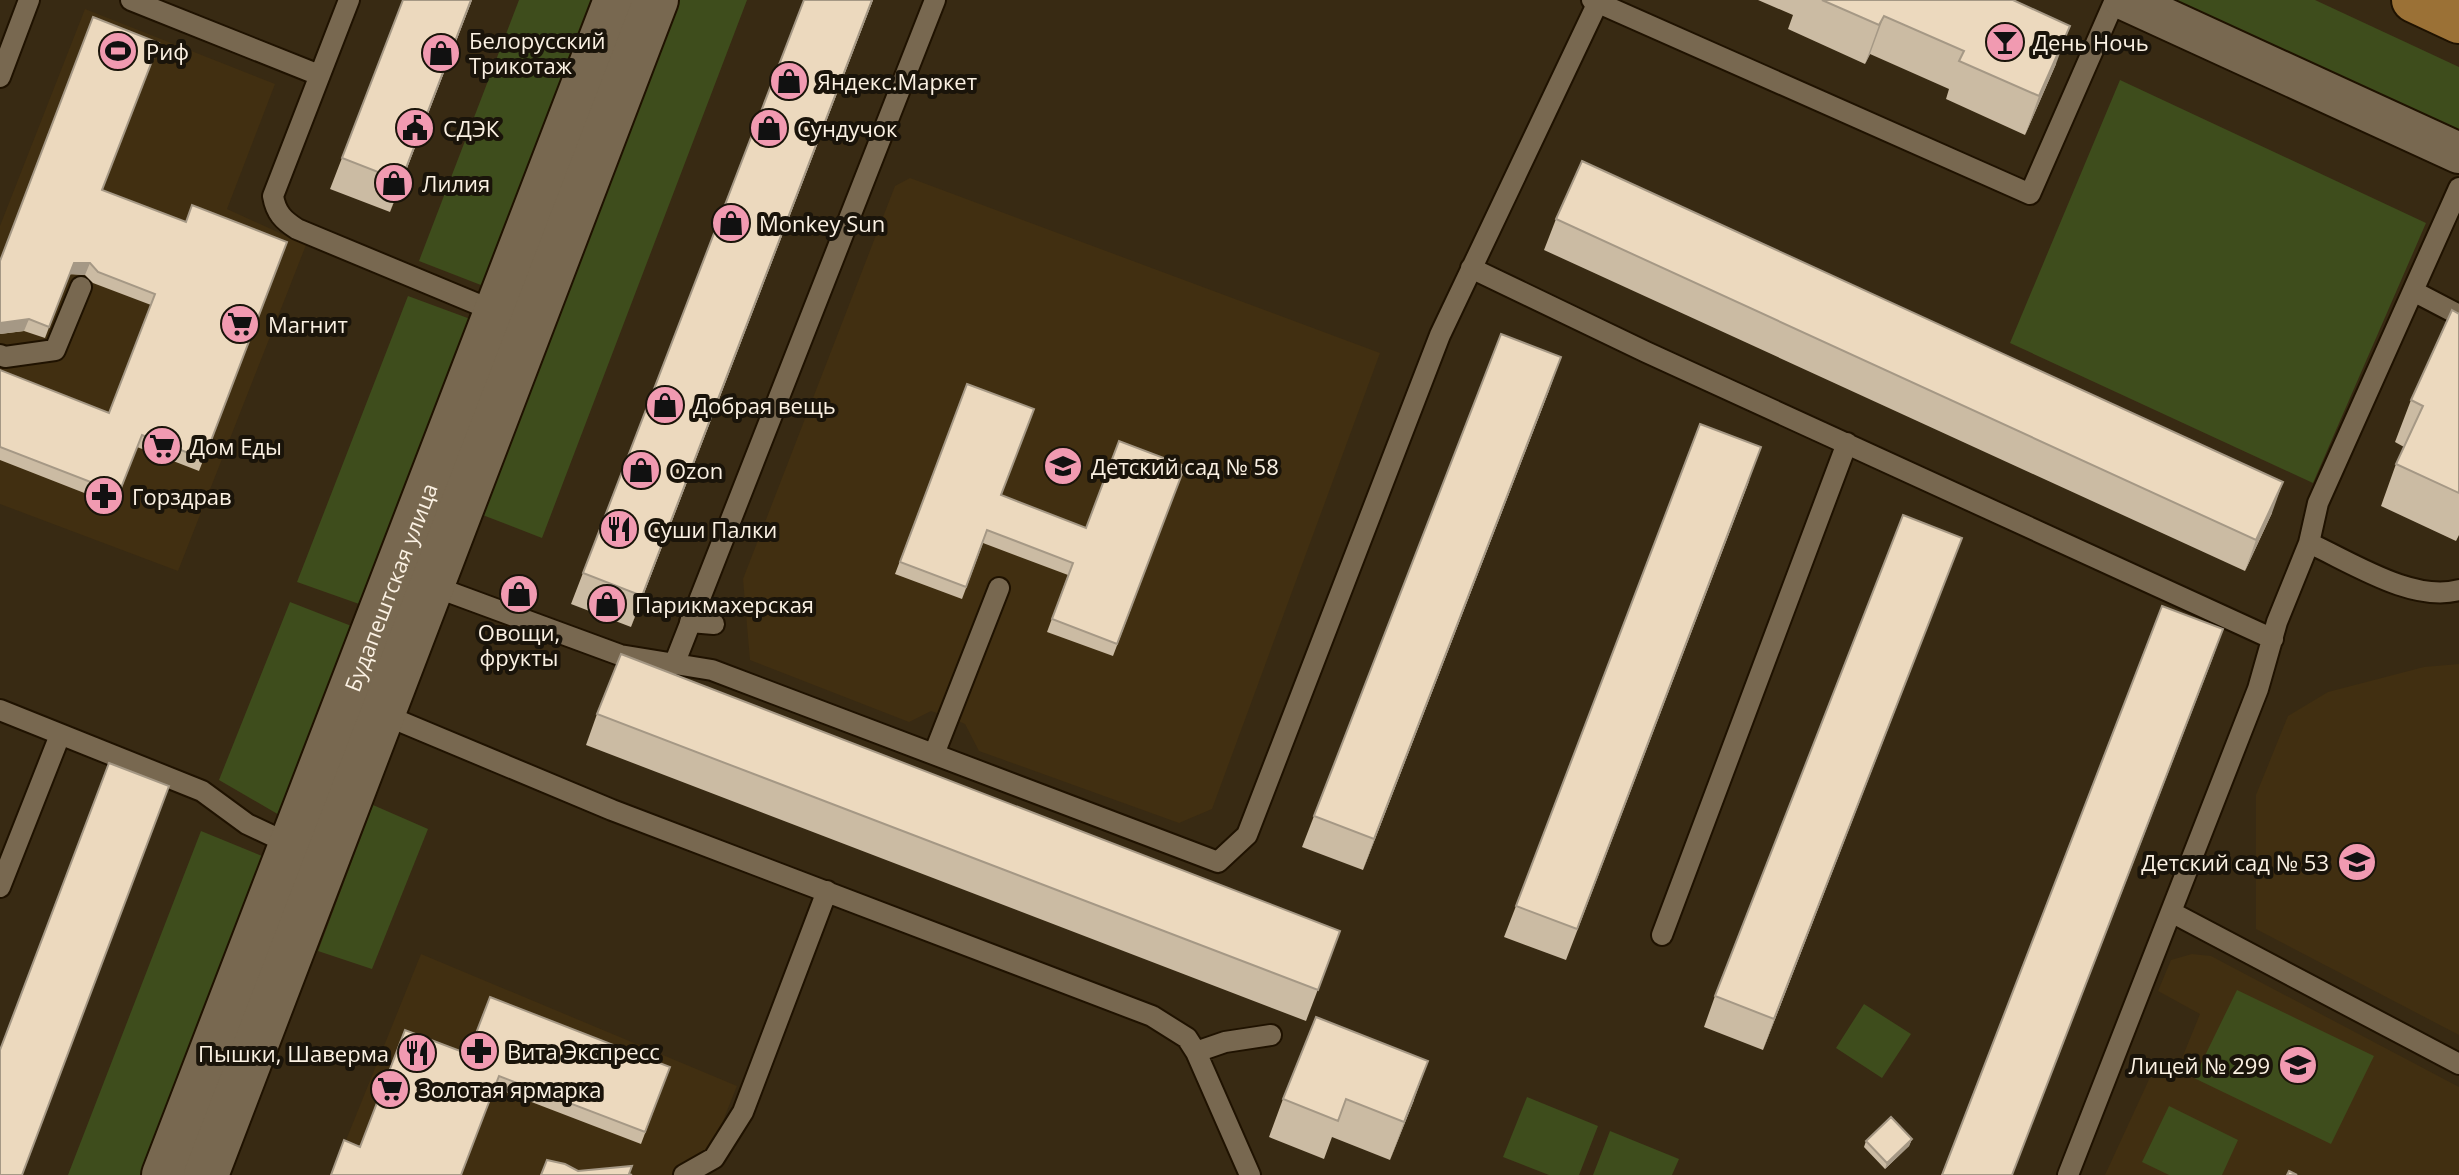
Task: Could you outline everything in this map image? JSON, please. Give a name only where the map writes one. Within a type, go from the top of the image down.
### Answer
[{"type":"main road","points":[[2414,0],[2459,21]]},
{"type":"street","name":"Будапештская улица","points":[[514,318],[616,0]]},
{"type":"street","name":"Будапештская улица","points":[[164,1175],[308,852],[514,318],[656,0]]},
{"type":"street","points":[[2125,0],[2459,153]]},
{"type":"street","name":"Будапештская улица","points":[[206,1175],[308,852]]},
{"type":"lane","points":[[0,77],[29,0]]},
{"type":"lane","points":[[131,0],[319,75]]},
{"type":"lane","points":[[349,0],[273,196],[276,210],[297,229],[514,318]]},
{"type":"lane","points":[[675,662],[935,0]]},
{"type":"lane","points":[[413,579],[620,655],[712,670],[1218,862],[1247,835],[1440,335],[1597,1],[2030,194],[2115,0]]},
{"type":"lane","points":[[2068,1175],[2258,689],[2277,622],[2309,543],[2318,503],[2459,188]]},
{"type":"lane","points":[[1471,268],[2273,639]]},
{"type":"lane","points":[[0,355],[5,357],[55,350],[81,287]]},
{"type":"lane","points":[[2413,291],[2459,315]]},
{"type":"lane","points":[[1662,935],[1847,443]]},
{"type":"lane","points":[[2309,543],[2414,590],[2444,594],[2459,590]]},
{"type":"lane","points":[[934,754],[999,588]]},
{"type":"lane","points":[[690,622],[714,624]]},
{"type":"lane","points":[[364,706],[612,810],[1152,1016],[1187,1038],[1196,1052],[1250,1175]]},
{"type":"lane","points":[[0,710],[202,791],[247,824],[308,852]]},
{"type":"lane","points":[[0,887],[60,735]]},
{"type":"lane","points":[[684,1175],[714,1158],[743,1112],[827,891]]},
{"type":"lane","points":[[2171,912],[2459,1064]]},
{"type":"lane","points":[[1196,1052],[1225,1042],[1271,1035]]},
{"type":"shaded area","points":[[85,9],[275,84],[227,209],[306,245],[178,571],[0,504],[0,226]]},
{"type":"shaded area","name":"Детский сад № 58","points":[[910,178],[1380,353],[1212,809],[1179,823],[979,751],[965,724],[949,717],[931,711],[909,722],[750,660],[743,579],[895,186]]},
{"type":"shaded area","name":"Детский сад № 53","points":[[2459,664],[2459,1035],[2256,929],[2256,795],[2288,716],[2328,692],[2424,667]]},
{"type":"shaded area","points":[[421,954],[737,1086],[701,1175],[332,1175]]},
{"type":"shaded area","name":"Лицей № 299","points":[[2192,954],[2211,956],[2459,1087],[2459,1175],[2105,1175],[2158,1060],[2178,1068],[2200,1014],[2158,991],[2171,960]]},
{"type":"green space","points":[[519,0],[597,0],[486,287],[419,261]]},
{"type":"green space","points":[[677,0],[747,0],[542,538],[480,514]]},
{"type":"green space","points":[[2175,0],[2315,0],[2459,67],[2459,133]]},
{"type":"green space","points":[[2120,80],[2426,223],[2313,483],[2010,343]]},
{"type":"green space","points":[[408,296],[473,320],[362,605],[297,582]]},
{"type":"green space","points":[[290,602],[354,627],[281,816],[219,780]]},
{"type":"green space","points":[[373,805],[428,829],[372,969],[318,951]]},
{"type":"green space","points":[[201,831],[267,858],[144,1175],[68,1175]]},
{"type":"green space","points":[[2237,990],[2374,1056],[2331,1144],[2194,1078]]},
{"type":"green space","points":[[1864,1004],[1911,1034],[1882,1078],[1836,1048]]},
{"type":"green space","points":[[1527,1097],[1598,1126],[1579,1175],[1549,1175],[1503,1157]]},
{"type":"green space","points":[[2169,1106],[2238,1140],[2222,1175],[2169,1175],[2142,1162]]},
{"type":"green space","points":[[1610,1131],[1679,1159],[1672,1175],[1593,1175]]},
{"type":"building","points":[[403,0],[471,0],[401,181],[342,158]]},
{"type":"building","points":[[804,0],[872,0],[642,596],[583,573]]},
{"type":"building","points":[[1822,0],[2013,0],[2070,26],[2039,96],[1959,61],[1964,51],[1884,16],[1879,25]]},
{"type":"building","points":[[93,17],[159,43],[102,190],[186,222],[192,205],[287,242],[204,459],[142,435],[119,493],[0,447],[0,370],[109,413],[155,294],[98,272],[90,263],[74,263],[49,327],[29,319],[0,323],[0,261]]},
{"type":"building","points":[[1582,161],[2283,482],[2256,540],[1556,219]]},
{"type":"building","points":[[2452,310],[2459,314],[2459,493],[2396,464],[2423,406],[2411,400]]},
{"type":"building","points":[[1501,334],[1561,357],[1374,839],[1314,816]]},
{"type":"building","points":[[967,384],[1034,409],[1001,495],[1086,528],[1119,441],[1185,466],[1117,644],[1052,619],[1073,563],[987,530],[966,587],[900,562]]},
{"type":"building","points":[[1700,424],[1761,447],[1577,929],[1516,906]]},
{"type":"building","points":[[1903,515],[1962,538],[1774,1019],[1715,996]]},
{"type":"building","points":[[2162,606],[2223,629],[2012,1175],[1942,1175]]},
{"type":"building","points":[[621,654],[1340,931],[1318,990],[597,714]]},
{"type":"building","points":[[109,763],[169,786],[22,1175],[0,1175],[0,1050]]},
{"type":"building","points":[[490,997],[670,1067],[645,1132],[499,1076],[461,1175],[331,1175],[344,1140],[360,1147],[405,1030],[468,1054]]},
{"type":"building","points":[[1316,1017],[1428,1061],[1404,1122],[1346,1099],[1338,1121],[1283,1099]]},
{"type":"building","points":[[1891,1117],[1912,1139],[1887,1163],[1866,1141]]},
{"type":"building","points":[[547,1160],[578,1171],[632,1166],[629,1174],[632,1175],[541,1175]]},
{"type":"place","name":"День Ночь","points":[[2005,42]]},
{"type":"place","name":"Риф","points":[[118,51]]},
{"type":"place","name":"Белорусский Трикотаж","points":[[441,53]]},
{"type":"place","name":"Яндекс.Маркет","points":[[789,81]]},
{"type":"place","name":"СДЭК","points":[[415,128]]},
{"type":"place","name":"Сундучок","points":[[769,128]]},
{"type":"place","name":"Лилия","points":[[394,183]]},
{"type":"place","name":"Monkey Sun","points":[[731,223]]},
{"type":"place","name":"Магнит","points":[[240,324]]},
{"type":"place","name":"Добрая вещь","points":[[665,405]]},
{"type":"place","name":"Дом Еды","points":[[162,446]]},
{"type":"place","name":"Детский сад № 58","points":[[1063,466]]},
{"type":"place","name":"Ozon","points":[[641,470]]},
{"type":"place","name":"Горздрав","points":[[104,496]]},
{"type":"place","name":"Суши Палки","points":[[619,529]]},
{"type":"place","name":"Овощи, фрукты","points":[[519,594]]},
{"type":"place","name":"Парикмахерская","points":[[607,604]]},
{"type":"place","name":"Детский сад № 53","points":[[2357,862]]},
{"type":"place","name":"Вита Экспресс","points":[[479,1051]]},
{"type":"place","name":"Пышки, Шаверма","points":[[417,1053]]},
{"type":"place","name":"Лицей № 299","points":[[2298,1065]]},
{"type":"place","name":"Золотая ярмарка","points":[[390,1089]]}]
